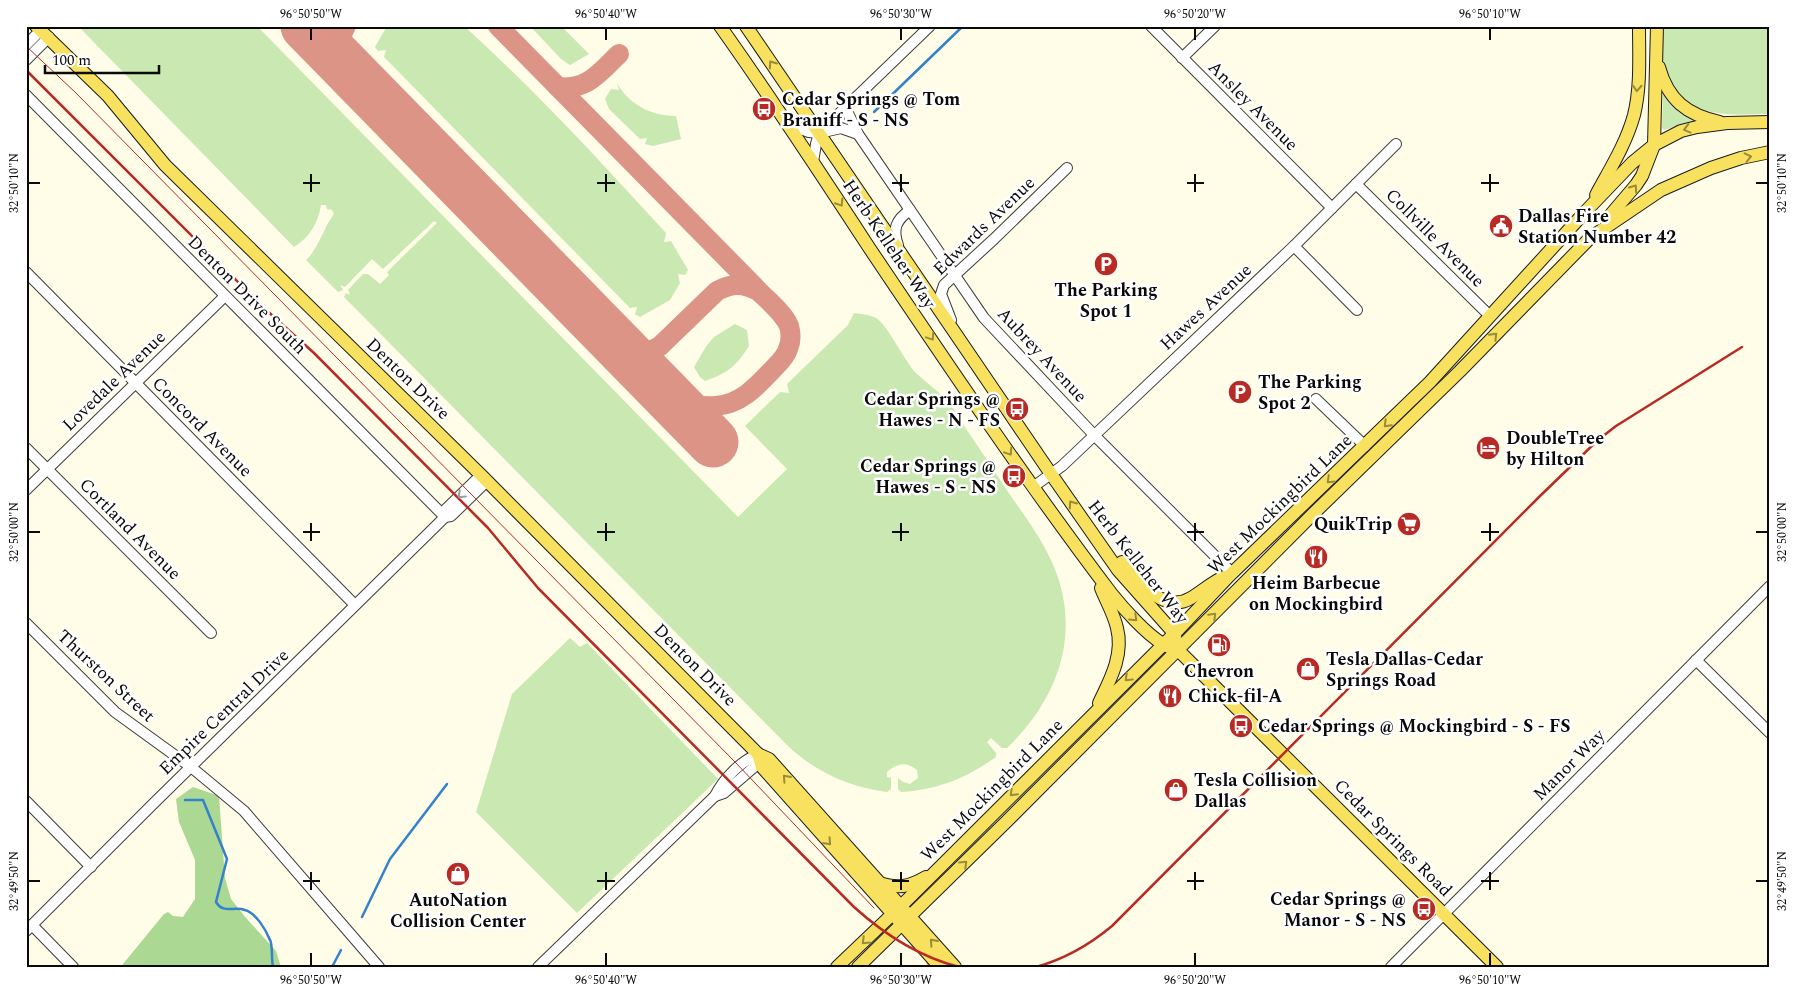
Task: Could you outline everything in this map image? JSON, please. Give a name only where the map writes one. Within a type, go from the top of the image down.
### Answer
[{"type":"main road","name":"Herb Kelleher Way","points":[[720,26],[1033,487],[1091,567],[1122,607],[1163,644],[1178,650]]},
{"type":"main road","name":"Herb Kelleher Way","points":[[746,26],[904,260],[1100,544],[1132,588],[1174,633],[1178,650]]},
{"type":"main road","points":[[1585,212],[1620,151],[1634,113],[1638,93],[1639,26]]},
{"type":"main road","points":[[1590,238],[1629,196],[1642,176],[1654,145],[1657,26]]},
{"type":"main road","name":"Denton Drive","points":[[42,31],[108,96],[165,165],[484,478],[758,754],[769,759],[879,883],[896,910]]},
{"type":"main road","points":[[1656,56],[1663,80],[1676,101],[1694,114],[1727,123]]},
{"type":"main road","name":"West Mockingbird Lane","points":[[1370,450],[1490,316],[1632,163],[1654,145],[1681,130],[1727,123],[1770,122]]},
{"type":"main road","name":"West Mockingbird Lane","points":[[858,967],[1178,650],[1308,510],[1370,450],[1460,371],[1590,238],[1661,190],[1711,168],[1742,158],[1770,152]]},
{"type":"main road","points":[[1550,251],[1563,265]]},
{"type":"main road","points":[[1450,360],[1460,371]]},
{"type":"main road","name":"West Mockingbird Lane","points":[[837,967],[996,811],[1231,574],[1308,510]]},
{"type":"main road","points":[[1100,544],[1108,549],[1155,597],[1164,600],[1179,602],[1190,599],[1215,581],[1231,574]]},
{"type":"main road","points":[[1091,567],[1117,626],[1119,641],[1116,667],[1095,711]]},
{"type":"main road","name":"Cedar Springs Road","points":[[1178,650],[1498,967]]},
{"type":"main road","name":"Denton Drive","points":[[758,754],[762,767],[896,910],[956,967]]},
{"type":"main road","points":[[996,811],[1006,822]]},
{"type":"main road","points":[[879,883],[901,887],[922,879],[936,870]]},
{"type":"main road","name":"Denton Drive","points":[[906,920],[940,967]]},
{"type":"street","points":[[813,162],[820,133],[930,26]]},
{"type":"street","name":"Ansley Avenue","points":[[1152,26],[1332,208]]},
{"type":"street","points":[[1182,58],[1215,26]]},
{"type":"street","points":[[26,45],[42,31]]},
{"type":"street","points":[[26,60],[42,31]]},
{"type":"street","name":"Denton Drive South","points":[[26,95],[445,517]]},
{"type":"street","name":"Aubrey Avenue","points":[[846,108],[858,134],[984,318],[1094,435],[1231,574]]},
{"type":"street","points":[[783,117],[798,128],[809,132],[820,133],[842,128],[858,134]]},
{"type":"street","name":"Hawes Avenue","points":[[1033,487],[1051,474],[1094,435],[1294,246],[1396,144]]},
{"type":"street","name":"Edwards Avenue","points":[[960,341],[941,294],[944,284],[955,276],[1068,168]]},
{"type":"street","name":"Collville Avenue","points":[[1356,184],[1490,316]]},
{"type":"street","points":[[904,260],[894,236],[895,226],[902,215],[910,210]]},
{"type":"street","points":[[1294,246],[1357,310]]},
{"type":"street","name":"Concord Avenue","points":[[26,272],[355,605]]},
{"type":"street","name":"Lovedale Avenue","points":[[26,490],[225,296]]},
{"type":"street","points":[[1316,399],[1370,450]]},
{"type":"street","name":"Cortland Avenue","points":[[26,448],[211,633]]},
{"type":"street","name":"Empire Central Drive","points":[[29,928],[445,517],[451,516],[484,478]]},
{"type":"street","name":"Manor Way","points":[[1391,967],[1770,586]]},
{"type":"street","name":"Thurston Street","points":[[26,623],[116,712],[191,767],[244,811],[379,967]]},
{"type":"street","points":[[1696,660],[1770,733]]},
{"type":"street","points":[[538,967],[715,796],[719,787],[745,760],[758,754]]},
{"type":"street","points":[[26,801],[91,867]]},
{"type":"street","points":[[29,928],[73,967]]},
{"type":"green space","points":[[78,26],[257,26],[738,517],[787,469],[745,426],[780,392],[789,393],[787,384],[848,325],[854,313],[876,318],[916,373],[940,393],[952,407],[1047,552],[1058,579],[1065,606],[1066,632],[1062,657],[1054,682],[1042,705],[1007,748],[1002,748],[991,738],[987,742],[996,753],[996,757],[963,777],[927,789],[901,792],[898,789],[898,778],[910,784],[918,778],[917,770],[905,764],[898,765],[887,772],[887,777],[891,778],[891,789],[887,792],[846,782],[809,763],[787,745],[344,297],[346,293],[350,295],[348,290],[363,274],[368,274],[380,284],[389,275],[387,272],[437,223],[434,221],[383,269],[372,259],[345,287],[340,285],[343,290],[338,292],[306,260],[314,251],[334,214],[332,210],[327,209],[326,205],[321,205],[318,218],[312,229],[305,239],[294,247]]},
{"type":"green space","points":[[387,26],[464,26],[517,76],[593,153],[666,233],[664,242],[671,241],[688,270],[685,275],[678,274],[680,283],[670,300],[640,317],[635,314],[637,307],[630,308],[384,57],[386,50],[378,51],[375,47]]},
{"type":"green space","points":[[530,26],[561,26],[589,54],[570,65],[561,59]]},
{"type":"green space","points":[[1663,26],[1770,26],[1770,114],[1718,113],[1703,110],[1690,104],[1678,94],[1669,80],[1662,57]]},
{"type":"green space","points":[[617,83],[628,97],[642,108],[658,114],[676,116],[681,139],[653,146],[645,144],[647,138],[640,139],[609,109],[605,99],[611,89],[619,90]]},
{"type":"green space","points":[[1663,91],[1696,120],[1664,130],[1662,128]]},
{"type":"green space","points":[[735,324],[747,330],[749,346],[731,368],[705,381],[694,367],[714,337]]},
{"type":"green space","points":[[570,638],[580,647],[587,643],[718,779],[577,913],[476,812],[512,694]]},
{"type":"green space","points":[[193,787],[219,796],[225,878],[231,899],[276,951],[281,967],[122,967],[164,914],[168,912],[173,916],[183,917],[195,899],[195,860],[179,822],[176,799]]},
{"type":"waterway","points":[[874,112],[963,26]]},
{"type":"waterway","points":[[362,917],[390,859],[447,784]]},
{"type":"waterway","points":[[185,800],[203,800],[227,859],[216,902],[222,908],[245,910],[257,918],[271,942],[273,967]]},
{"type":"waterway","points":[[332,967],[341,950]]},
{"type":"taxiway","points":[[307,27],[326,31],[336,30],[345,26]]},
{"type":"taxiway","points":[[346,26],[343,31],[340,47],[342,58],[347,68]]},
{"type":"taxiway","points":[[498,26],[778,310],[789,326],[790,340],[787,352],[756,387],[742,398],[716,406],[702,406],[677,399],[665,393]]},
{"type":"taxiway","points":[[558,87],[577,86],[585,83],[619,54]]},
{"type":"taxiway","points":[[613,339],[624,347],[636,351],[648,351],[660,346],[717,291],[728,286],[738,285],[747,286],[758,291]]},
{"type":"runway","points":[[306,26],[713,442]]},
{"type":"tram line","points":[[26,46],[76,93],[735,762],[874,908]]},
{"type":"tram line","points":[[927,963],[930,967]]},
{"type":"railway","points":[[26,70],[264,308],[314,353],[488,528],[538,588],[854,907],[878,927],[904,944],[945,963],[959,967]]},
{"type":"railway","points":[[1036,967],[1076,951],[1112,926],[1598,440],[1616,426],[1742,347]]},
{"type":"place","name":"Cedar Springs @ Tom Braniff - S - NS","points":[[764,109]]},
{"type":"place","name":"Dallas Fire Station Number 42","points":[[1501,226]]},
{"type":"place","name":"The Parking Spot 1","points":[[1106,264]]},
{"type":"place","name":"The Parking Spot 2","points":[[1240,392]]},
{"type":"place","name":"Cedar Springs @ Hawes - N - FS","points":[[1017,409]]},
{"type":"place","name":"DoubleTree by Hilton","points":[[1488,448]]},
{"type":"place","name":"Cedar Springs @ Hawes - S - NS","points":[[1014,476]]},
{"type":"place","name":"QuikTrip","points":[[1409,524]]},
{"type":"place","name":"Heim Barbecue on Mockingbird","points":[[1316,557]]},
{"type":"place","name":"Chevron","points":[[1219,645]]},
{"type":"place","name":"Tesla Dallas-Cedar Springs Road","points":[[1308,669]]},
{"type":"place","name":"Chick-fil-A","points":[[1170,696]]},
{"type":"place","name":"Cedar Springs @ Mockingbird - S - FS","points":[[1241,726]]},
{"type":"place","name":"Tesla Collision Dallas","points":[[1176,790]]},
{"type":"place","name":"AutoNation Collision Center","points":[[458,874]]},
{"type":"place","name":"Cedar Springs @ Manor - S - NS","points":[[1424,909]]}]
